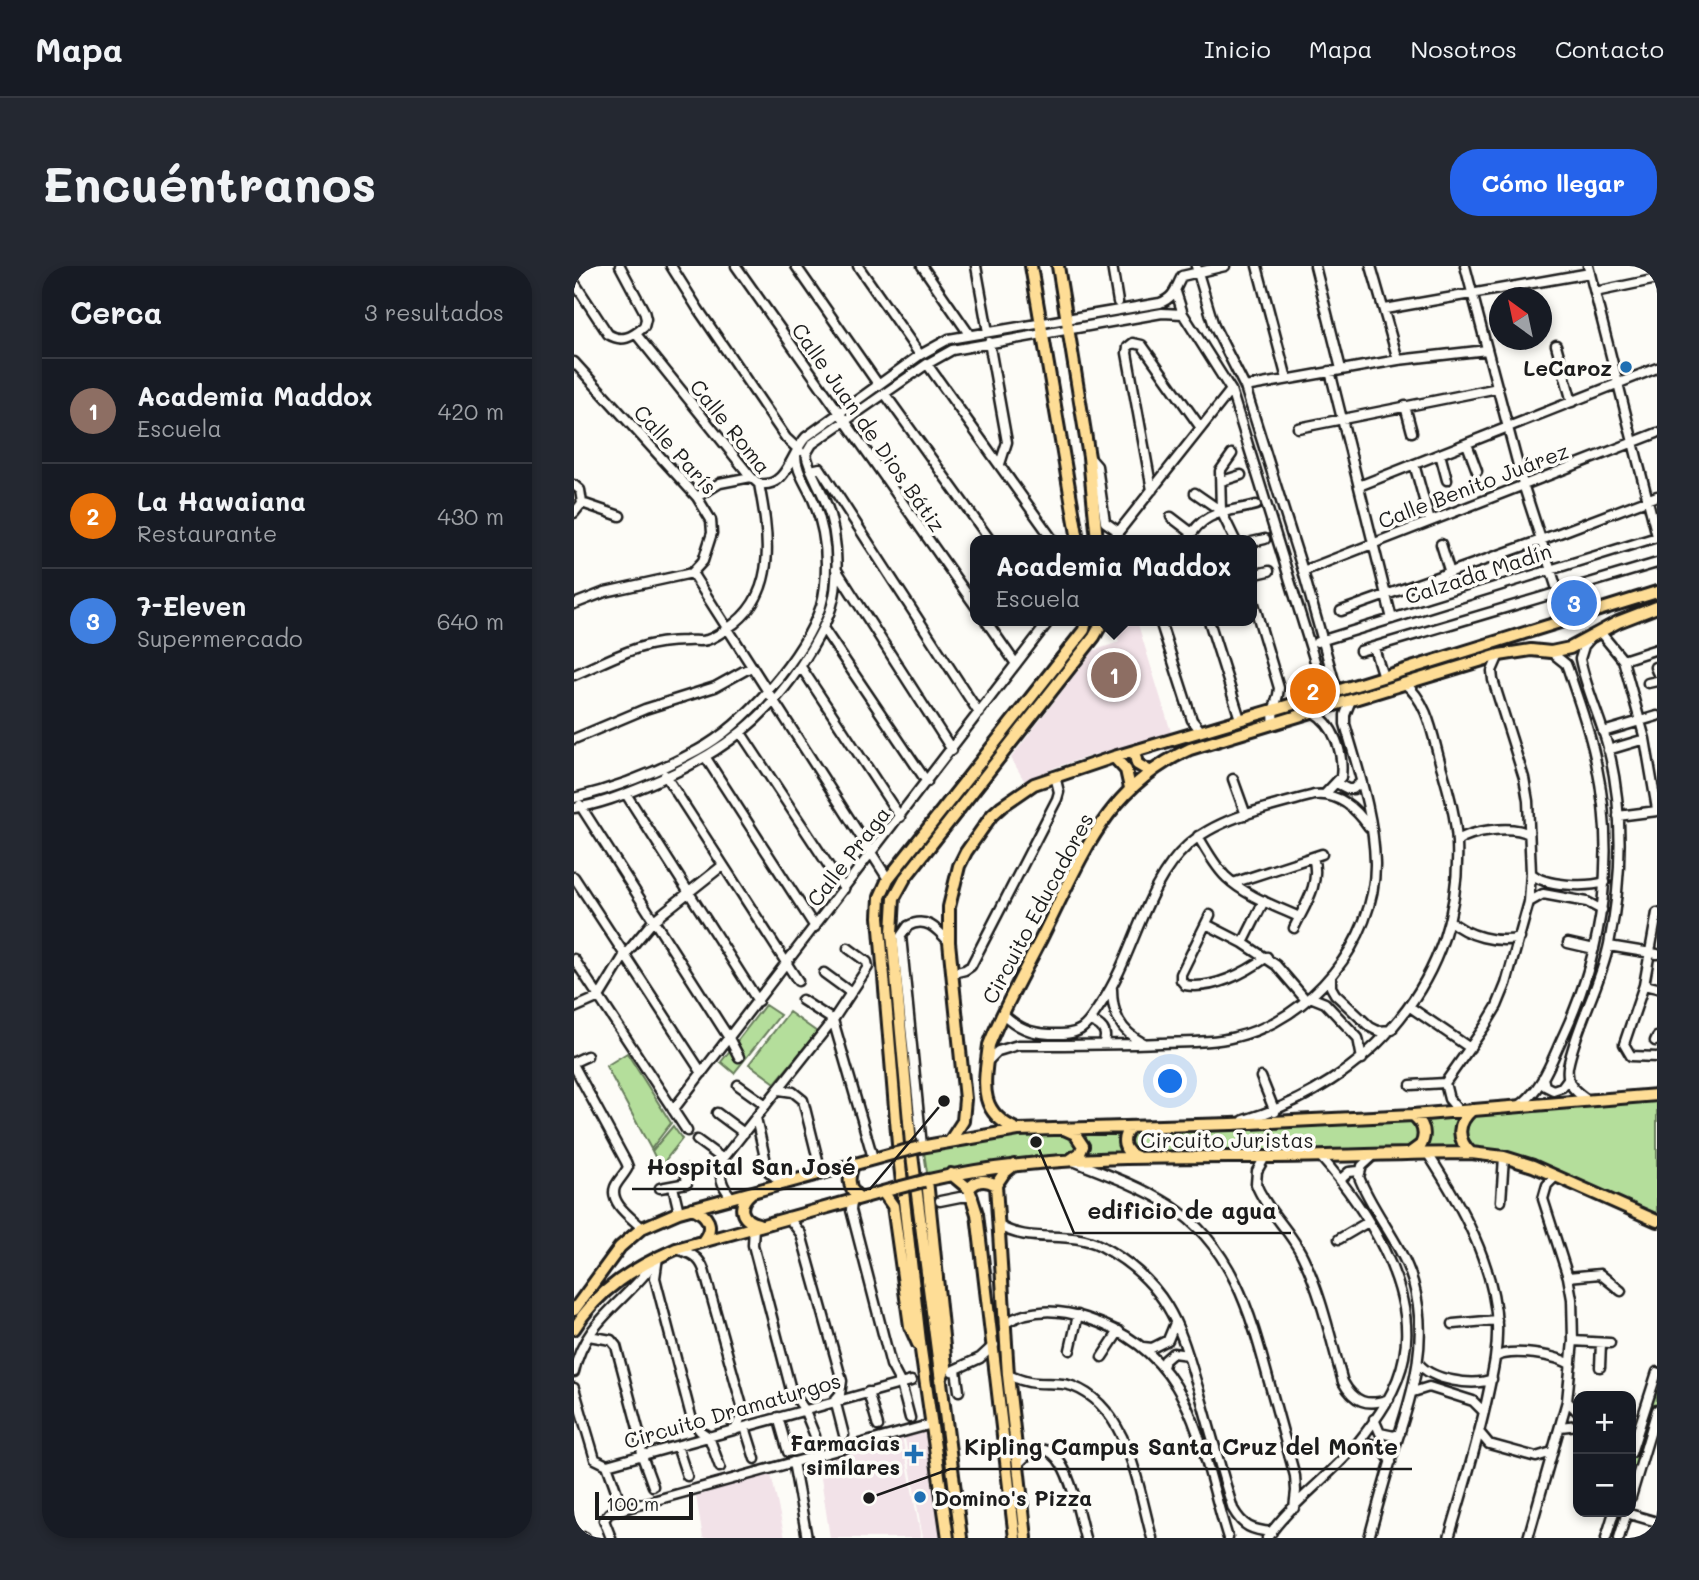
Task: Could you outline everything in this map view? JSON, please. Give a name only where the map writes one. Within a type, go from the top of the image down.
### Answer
[{"type":"main road","points":[[1031,266],[1077,535]]},
{"type":"main road","points":[[1058,266],[1070,330],[1096,535]]},
{"type":"main road","points":[[950,1141],[963,1121],[965,1099],[949,942],[949,907],[959,866],[978,833],[1002,806],[1034,784],[1055,776],[1657,592]]},
{"type":"main road","points":[[1551,652],[1570,648],[1634,615],[1657,607]]},
{"type":"main road","points":[[1595,611],[1603,619],[1596,635]]},
{"type":"main road","points":[[948,1538],[921,1350],[899,1156],[879,917],[880,897],[888,878],[1085,626]]},
{"type":"main road","points":[[961,1538],[912,1154],[892,933],[894,898],[905,878],[1094,638],[1100,626]]},
{"type":"main road","points":[[1531,632],[1527,641],[1531,650]]},
{"type":"main road","name":"Circuito Educadores","points":[[986,1096],[989,1045],[1088,844],[1106,816],[1149,771],[1190,749],[1404,683],[1499,655],[1531,650],[1551,652]]},
{"type":"main road","points":[[1133,751],[1137,764],[1149,771]]},
{"type":"main road","points":[[1114,757],[1126,770],[1130,788]]},
{"type":"main road","points":[[574,1310],[620,1247],[642,1228],[692,1208],[873,1158],[950,1141],[1018,1130],[1130,1128],[1413,1115],[1657,1095]]},
{"type":"main road","points":[[965,1099],[976,1101],[986,1096],[996,1117],[1002,1123],[1018,1130]]},
{"type":"main road","points":[[1471,1153],[1461,1140],[1459,1132],[1463,1120],[1472,1110]]},
{"type":"main road","points":[[1408,1154],[1421,1145],[1424,1136],[1422,1125],[1413,1115]]},
{"type":"main road","points":[[1130,1128],[1126,1132],[1124,1143],[1128,1152],[1137,1157]]},
{"type":"main road","points":[[1062,1129],[1075,1134],[1083,1146],[1080,1153],[1070,1160]]},
{"type":"main road","points":[[1320,1156],[1471,1153],[1504,1157],[1533,1166],[1657,1221]]},
{"type":"main road","name":"Circuito Juristas","points":[[1016,1163],[1137,1157],[1320,1156]]},
{"type":"main road","points":[[854,1163],[849,1181],[855,1199]]},
{"type":"main road","points":[[574,1329],[597,1299],[637,1268],[676,1249],[925,1180],[1016,1163]]},
{"type":"main road","points":[[1016,1163],[1003,1173],[996,1185],[1008,1375],[1026,1538]]},
{"type":"main road","points":[[951,1174],[971,1193]]},
{"type":"main road","points":[[925,1180],[946,1366],[939,1382]]},
{"type":"main road","points":[[996,1185],[980,1180],[973,1184],[971,1193],[979,1231],[994,1345],[1015,1538]]},
{"type":"main road","points":[[753,1192],[744,1200],[742,1213],[747,1221],[756,1225]]},
{"type":"main road","points":[[883,1192],[893,1206],[910,1326],[921,1350]]},
{"type":"main road","points":[[692,1208],[704,1214],[709,1222],[709,1231],[703,1241]]},
{"type":"main road","points":[[620,1247],[618,1258],[621,1264],[637,1268]]},
{"type":"street","points":[[574,282],[608,334],[616,339],[624,339],[636,334],[646,319],[620,266]]},
{"type":"street","points":[[671,266],[796,450],[798,468],[819,516],[824,538],[824,597],[816,619],[790,662],[768,691],[734,724],[700,749],[660,768],[620,785],[575,798],[578,808],[654,920],[739,1057]]},
{"type":"street","name":"Calle Juan de Dios Bátiz","points":[[736,266],[970,599]]},
{"type":"street","points":[[796,266],[878,384]]},
{"type":"street","points":[[859,266],[920,355]]},
{"type":"street","points":[[922,266],[969,334]]},
{"type":"street","points":[[976,266],[988,331]]},
{"type":"street","points":[[1112,266],[1118,302]]},
{"type":"street","points":[[1225,266],[1182,271],[1176,292],[1183,314],[1231,390],[1311,644],[1331,692]]},
{"type":"street","points":[[1257,266],[1287,379]]},
{"type":"street","points":[[1315,266],[1341,369]]},
{"type":"street","points":[[1371,266],[1398,360]]},
{"type":"street","points":[[1465,266],[1523,484],[1567,620]]},
{"type":"street","points":[[1197,269],[1214,326],[1245,387],[1303,571],[1322,640],[1331,692]]},
{"type":"street","points":[[1385,309],[1589,269],[1657,536]]},
{"type":"street","points":[[1595,292],[1657,279]]},
{"type":"street","points":[[759,484],[771,483],[783,475],[806,437],[837,413],[920,355],[949,339],[1160,303],[1176,292]]},
{"type":"street","points":[[578,808],[626,794],[706,758],[741,733],[775,701],[801,667],[823,628],[834,600],[836,570],[835,536],[828,508],[806,454],[812,444],[926,364],[952,350],[1162,313],[1183,314]]},
{"type":"street","points":[[1197,333],[1207,334],[1214,326]]},
{"type":"street","name":"Calle Roma","points":[[574,675],[638,648],[669,642],[705,640],[727,629],[752,605],[766,572],[766,525],[759,484],[751,478],[636,334]]},
{"type":"street","points":[[989,342],[1007,442],[1000,464]]},
{"type":"street","points":[[1152,490],[1128,347],[1133,343],[1142,345],[1200,428]]},
{"type":"street","points":[[1556,345],[1572,402]]},
{"type":"street","points":[[1245,387],[1398,360],[1488,350]]},
{"type":"street","name":"Calle París","points":[[574,362],[697,497],[711,520],[712,533],[703,561],[692,573]]},
{"type":"street","points":[[926,364],[1050,535]]},
{"type":"street","points":[[1359,486],[1657,368]]},
{"type":"street","points":[[1330,371],[1392,619]]},
{"type":"street","points":[[1298,428],[1498,388]]},
{"type":"street","points":[[1088,457],[1097,466],[1105,522],[1119,533],[1231,390]]},
{"type":"street","points":[[884,394],[986,535]]},
{"type":"street","points":[[1405,406],[1412,432]]},
{"type":"street","name":"Calle Benito Juárez","points":[[1303,571],[1657,433]]},
{"type":"street","points":[[1467,444],[1477,471]]},
{"type":"street","points":[[796,450],[806,454]]},
{"type":"street","points":[[1232,454],[1219,476],[1222,481],[1221,511],[1233,535]]},
{"type":"street","points":[[1440,454],[1447,480]]},
{"type":"street","points":[[1414,464],[1430,521]]},
{"type":"street","points":[[811,470],[821,468],[979,713]]},
{"type":"street","points":[[1222,481],[1241,475]]},
{"type":"street","points":[[697,497],[720,483],[751,478]]},
{"type":"street","points":[[574,485],[580,490],[583,503]]},
{"type":"street","points":[[1195,494],[1221,511]]},
{"type":"street","points":[[1341,611],[1657,496]]},
{"type":"street","points":[[574,513],[583,503]]},
{"type":"street","points":[[583,503],[620,516]]},
{"type":"street","points":[[1192,535],[1206,519],[1221,511],[1234,511],[1256,505]]},
{"type":"street","points":[[828,508],[846,508]]},
{"type":"street","points":[[1171,517],[1188,535]]},
{"type":"street","name":"Calzada Madín","points":[[1311,644],[1657,536]]},
{"type":"street","points":[[1257,541],[1265,539]]},
{"type":"street","points":[[1441,544],[1450,573]]},
{"type":"street","points":[[826,562],[836,570],[952,750]]},
{"type":"street","points":[[1360,651],[1657,563]]},
{"type":"street","points":[[1257,574],[1269,571]]},
{"type":"street","points":[[574,604],[605,592],[692,573],[888,878]]},
{"type":"street","points":[[1257,614],[1279,688],[1272,710],[1274,724]]},
{"type":"street","points":[[989,626],[1016,664]]},
{"type":"street","name":"Calle Praga","points":[[673,1110],[952,750],[1044,626]]},
{"type":"street","points":[[1162,626],[1192,720],[1201,731]]},
{"type":"street","points":[[1211,626],[1240,719]]},
{"type":"street","points":[[823,628],[927,782]]},
{"type":"street","points":[[1543,1078],[1545,1086],[1553,1090],[1562,1087],[1568,1079],[1570,1059],[1600,982],[1609,946],[1619,878],[1618,816],[1608,750],[1580,659],[1584,646],[1596,635],[1623,660],[1646,740],[1657,810],[1618,816]]},
{"type":"street","points":[[1374,648],[1383,677]]},
{"type":"street","points":[[1623,660],[1657,649]]},
{"type":"street","points":[[1519,1106],[1533,1093],[1543,1078],[1587,980],[1602,910],[1605,881],[1604,803],[1596,761],[1566,664],[1551,652]]},
{"type":"street","points":[[1459,1111],[1449,1100],[1445,1083],[1497,1006],[1506,984],[1529,902],[1531,873],[1528,801],[1524,778],[1493,680],[1494,662],[1499,655]]},
{"type":"street","points":[[1566,664],[1572,659],[1580,659]]},
{"type":"street","points":[[574,739],[645,709],[715,687],[751,667]]},
{"type":"street","points":[[801,667],[900,817]]},
{"type":"street","points":[[1232,1124],[1275,1112],[1335,1078],[1362,1059],[1392,1030],[1410,1007],[1424,985],[1438,954],[1449,920],[1455,883],[1457,841],[1444,779],[1423,706],[1404,683]]},
{"type":"street","points":[[987,1062],[998,1051],[1018,1045],[1145,1044],[1235,1037],[1262,1028],[1287,1014],[1331,977],[1351,948],[1366,912],[1375,865],[1372,830],[1345,724],[1345,715],[1351,700]]},
{"type":"street","points":[[1003,1014],[1020,1028],[1037,1033],[1066,1034],[1080,1030],[1112,989],[1158,884],[1186,846],[1198,836],[1246,815],[1325,794],[1341,777],[1342,768],[1332,731],[1322,718],[1313,712]]},
{"type":"street","points":[[1603,732],[1657,716]]},
{"type":"street","points":[[741,733],[844,889]]},
{"type":"street","points":[[1608,750],[1646,740]]},
{"type":"street","points":[[706,758],[815,927]]},
{"type":"street","points":[[660,768],[798,981]]},
{"type":"street","points":[[953,973],[971,966],[1057,799],[1059,792],[1055,776]]},
{"type":"street","points":[[1233,779],[1246,815]]},
{"type":"street","points":[[1336,783],[1353,789],[1361,782]]},
{"type":"street","points":[[626,794],[758,1001]]},
{"type":"street","points":[[1325,794],[1354,808],[1372,830]]},
{"type":"street","points":[[1457,841],[1470,834],[1514,829],[1530,834]]},
{"type":"street","points":[[1198,836],[1219,869],[1233,883],[1299,917]]},
{"type":"street","points":[[1233,883],[1317,855],[1316,875],[1310,898],[1294,928]]},
{"type":"street","points":[[574,1008],[598,997],[624,956],[654,920],[722,866]]},
{"type":"street","points":[[1531,873],[1542,880],[1588,886],[1605,881]]},
{"type":"street","points":[[574,877],[702,1073]]},
{"type":"street","points":[[1529,902],[1543,894],[1587,902],[1602,910]]},
{"type":"street","points":[[1242,943],[1264,901]]},
{"type":"street","points":[[1657,913],[1654,953],[1623,1044],[1631,1056],[1657,1057]]},
{"type":"street","points":[[1210,915],[1181,974],[1185,985],[1223,981],[1267,957]]},
{"type":"street","points":[[1449,920],[1464,932],[1504,941],[1520,938]]},
{"type":"street","points":[[921,1147],[901,936],[908,926],[923,922],[931,925],[949,942]]},
{"type":"street","points":[[1206,924],[1267,957],[1308,998],[1325,1003],[1358,1038],[1362,1059]]},
{"type":"street","points":[[1568,943],[1594,949]]},
{"type":"street","points":[[1609,946],[1654,953]]},
{"type":"street","points":[[732,1198],[721,1182],[723,1159],[833,1020],[869,964],[848,947]]},
{"type":"street","points":[[574,960],[687,1131]]},
{"type":"street","points":[[824,973],[850,992]]},
{"type":"street","points":[[1331,977],[1331,987],[1335,994],[1370,1027],[1378,1031],[1392,1030]]},
{"type":"street","points":[[1644,985],[1657,988]]},
{"type":"street","points":[[1112,989],[1115,1016],[1123,1028],[1145,1044]]},
{"type":"street","points":[[802,1000],[833,1020],[873,1158]]},
{"type":"street","points":[[1410,1007],[1470,1048]]},
{"type":"street","points":[[1089,1021],[1099,1025],[1105,1032],[1103,1044]]},
{"type":"street","points":[[1018,1045],[1016,1035],[1020,1028]]},
{"type":"street","points":[[587,1056],[574,1064],[628,1167],[616,1185],[615,1198],[622,1209],[642,1228]]},
{"type":"street","points":[[1261,1077],[1275,1112]]},
{"type":"street","points":[[1568,1079],[1577,1093],[1586,1100]]},
{"type":"street","points":[[1410,1085],[1445,1083]]},
{"type":"street","points":[[738,1084],[766,1105]]},
{"type":"street","points":[[779,1090],[793,1093],[803,1100],[821,1172]]},
{"type":"street","points":[[717,1113],[744,1133]]},
{"type":"street","points":[[756,1118],[768,1171],[782,1183]]},
{"type":"street","points":[[697,1140],[723,1159]]},
{"type":"street","points":[[1428,1154],[1470,1227],[1492,1291],[1497,1322],[1492,1379],[1449,1538]]},
{"type":"street","points":[[1341,1179],[1349,1172],[1359,1171],[1375,1155]]},
{"type":"street","name":"Circuito Juristas","points":[[1269,1535],[1356,1445],[1389,1399],[1405,1355],[1406,1323],[1398,1281],[1368,1222],[1341,1179],[1320,1156]]},
{"type":"street","points":[[1265,1157],[1257,1171],[1256,1184],[1303,1256],[1343,1382],[1357,1401],[1368,1404],[1389,1399]]},
{"type":"street","points":[[1502,1200],[1504,1157]]},
{"type":"street","points":[[1070,1160],[1144,1190],[1173,1207],[1200,1231],[1223,1259],[1245,1299],[1252,1320],[1295,1476],[1294,1508]]},
{"type":"street","points":[[660,1188],[687,1183],[685,1170]]},
{"type":"street","points":[[1359,1171],[1362,1184],[1400,1252],[1412,1280],[1420,1315],[1419,1364],[1413,1392],[1369,1538]]},
{"type":"street","points":[[1528,1538],[1567,1401],[1573,1341],[1572,1299],[1568,1277],[1543,1199],[1547,1185],[1556,1176]]},
{"type":"street","points":[[673,1187],[679,1212]]},
{"type":"street","points":[[940,1201],[971,1193]]},
{"type":"street","points":[[855,1199],[851,1210],[893,1370],[901,1384],[910,1418]]},
{"type":"street","points":[[788,1217],[801,1234],[842,1381],[840,1394],[835,1401],[844,1435]]},
{"type":"street","points":[[1339,1239],[1368,1222]]},
{"type":"street","points":[[756,1225],[753,1245],[791,1391],[804,1409],[815,1436]]},
{"type":"street","points":[[998,1225],[1010,1233],[1022,1236],[1057,1236],[1099,1245],[1137,1271],[1156,1290],[1175,1322],[1188,1355],[1233,1509],[1238,1519],[1253,1534],[1269,1535]]},
{"type":"street","points":[[676,1249],[691,1253],[704,1270],[742,1406],[741,1417],[735,1430]]},
{"type":"street","points":[[574,1372],[589,1336],[605,1313],[648,1271],[658,1257]]},
{"type":"street","points":[[658,1257],[655,1278],[692,1420],[700,1431],[709,1437],[720,1466]]},
{"type":"street","points":[[1568,1277],[1600,1274],[1621,1291]]},
{"type":"street","points":[[1004,1324],[1015,1317],[1034,1312],[1078,1315],[1119,1331],[1143,1347],[1163,1367],[1191,1412],[1228,1538]]},
{"type":"street","points":[[1070,1350],[1078,1315]]},
{"type":"street","points":[[1143,1347],[1152,1348],[1168,1340],[1173,1334],[1175,1322]]},
{"type":"street","points":[[1453,1324],[1497,1322]]},
{"type":"street","points":[[1102,1357],[1119,1331]]},
{"type":"street","points":[[589,1336],[611,1340],[616,1346],[640,1436],[642,1456],[653,1486]]},
{"type":"street","points":[[1573,1341],[1606,1343],[1600,1367]]},
{"type":"street","points":[[959,1391],[954,1370],[980,1358],[994,1345]]},
{"type":"street","points":[[1496,1357],[1507,1352],[1557,1357],[1571,1365]]},
{"type":"street","points":[[1163,1367],[1168,1356],[1173,1353],[1188,1355]]},
{"type":"street","points":[[1419,1364],[1430,1374],[1474,1384],[1492,1379]]},
{"type":"street","points":[[1636,1434],[1657,1372]]},
{"type":"street","points":[[1008,1375],[1031,1383],[1070,1385],[1095,1399],[1106,1410],[1116,1422],[1124,1439],[1152,1538]]},
{"type":"street","name":"Circuito Dramaturgos","points":[[574,1388],[594,1460],[607,1465],[911,1381]]},
{"type":"street","points":[[1413,1392],[1429,1387],[1473,1401],[1484,1412]]},
{"type":"street","points":[[868,1392],[878,1426]]},
{"type":"street","points":[[1567,1401],[1573,1407]]},
{"type":"street","points":[[1636,1480],[1657,1410]]},
{"type":"street","points":[[1636,1417],[1642,1414]]},
{"type":"street","points":[[778,1417],[788,1452]]},
{"type":"street","points":[[1374,1419],[1375,1427],[1386,1436],[1400,1433]]},
{"type":"street","points":[[611,1538],[605,1517],[609,1513],[932,1424]]},
{"type":"street","points":[[1560,1427],[1573,1426]]},
{"type":"street","points":[[745,1427],[755,1459]]},
{"type":"street","points":[[1479,1432],[1489,1444],[1536,1457],[1552,1452]]},
{"type":"street","points":[[1356,1445],[1371,1443],[1379,1446],[1391,1462]]},
{"type":"street","points":[[677,1446],[687,1476]]},
{"type":"street","points":[[1019,1463],[1027,1454],[1037,1449],[1046,1449],[1056,1454],[1069,1482],[1085,1538]]},
{"type":"street","points":[[793,1462],[807,1538]]},
{"type":"street","points":[[607,1465],[617,1493]]},
{"type":"street","points":[[1636,1515],[1657,1522]]},
{"type":"street","points":[[1606,1538],[1612,1517]]},
{"type":"street","points":[[1619,1538],[1625,1517]]},
{"type":"shaded area","points":[[1119,626],[1139,626],[1171,732],[1101,757],[1099,753],[1056,767],[1025,782],[1011,758],[1093,651],[1119,642],[1116,632]]},
{"type":"shaded area","points":[[930,1426],[948,1538],[923,1538],[904,1434]]},
{"type":"shaded area","points":[[902,1436],[921,1538],[830,1538],[818,1458]]},
{"type":"shaded area","points":[[771,1474],[785,1538],[703,1538],[696,1496]]},
{"type":"green space","points":[[765,1005],[780,1015],[734,1073],[721,1062]]},
{"type":"green space","points":[[789,1012],[817,1032],[775,1083],[749,1064]]},
{"type":"green space","points":[[627,1053],[671,1123],[651,1149],[606,1066]]},
{"type":"green space","points":[[1657,1099],[1657,1220],[1606,1193],[1471,1150],[1175,1154],[928,1179],[923,1146],[981,1135]]},
{"type":"green space","points":[[673,1126],[682,1139],[660,1167],[652,1151]]},
{"type":"green space","points":[[1657,1377],[1657,1408],[1636,1475],[1636,1426]]},
{"type":"place","name":"LeCaroz","points":[[1626,367]]},
{"type":"place","name":"7-Eleven","points":[[1574,603]]},
{"type":"place","name":"Academia Maddox","points":[[1114,675]]},
{"type":"place","name":"La Hawaiana","points":[[1313,691]]},
{"type":"place","name":"Hospital San José","points":[[944,1101]]},
{"type":"place","name":"edificio de agua","points":[[1036,1142]]},
{"type":"place","name":"Farmacias similares","points":[[914,1454]]},
{"type":"place","name":"Domino's Pizza","points":[[920,1497]]},
{"type":"place","name":"Kipling Campus Santa Cruz del Monte","points":[[869,1498]]}]
